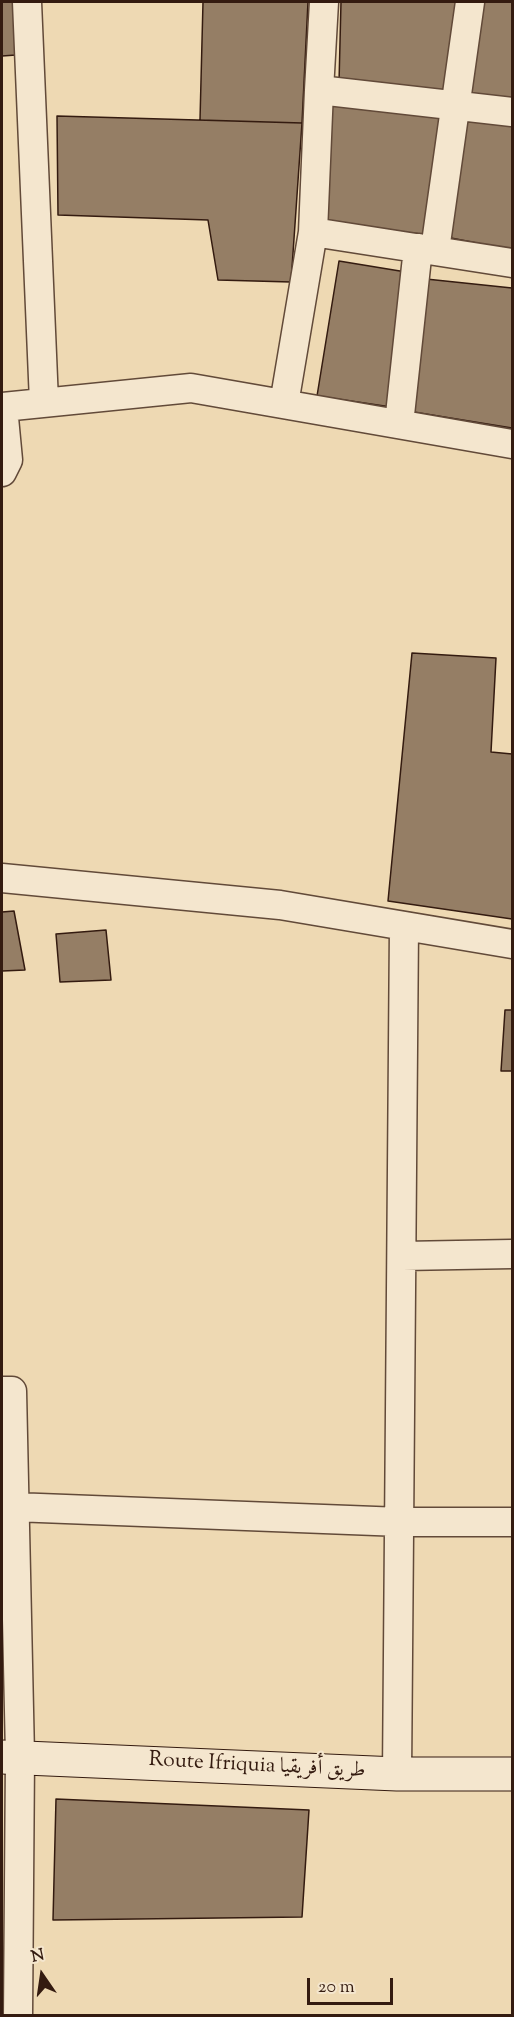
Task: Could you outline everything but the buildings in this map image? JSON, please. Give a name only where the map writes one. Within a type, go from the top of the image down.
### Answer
[{"type":"street","points":[[27,2],[45,402]]},
{"type":"street","points":[[284,404],[313,232],[324,2]]},
{"type":"street","points":[[399,424],[426,249],[456,106],[470,2]]},
{"type":"street","points":[[319,90],[513,112]]},
{"type":"street","points":[[313,232],[513,262]]},
{"type":"street","points":[[2,472],[8,460],[3,406],[191,388],[513,444]]},
{"type":"street","points":[[2,878],[280,905],[513,944]]},
{"type":"street","points":[[397,1774],[401,1522],[404,926]]},
{"type":"street","points":[[403,1256],[513,1254]]},
{"type":"street","points":[[2,1390],[12,1391],[14,1507],[11,1756],[18,2016]]},
{"type":"street","points":[[14,1507],[401,1522],[513,1522]]},
{"type":"street","name":"Route Ifriquia طريق أفريقيا","points":[[11,1756],[397,1774],[513,1774]]}]
